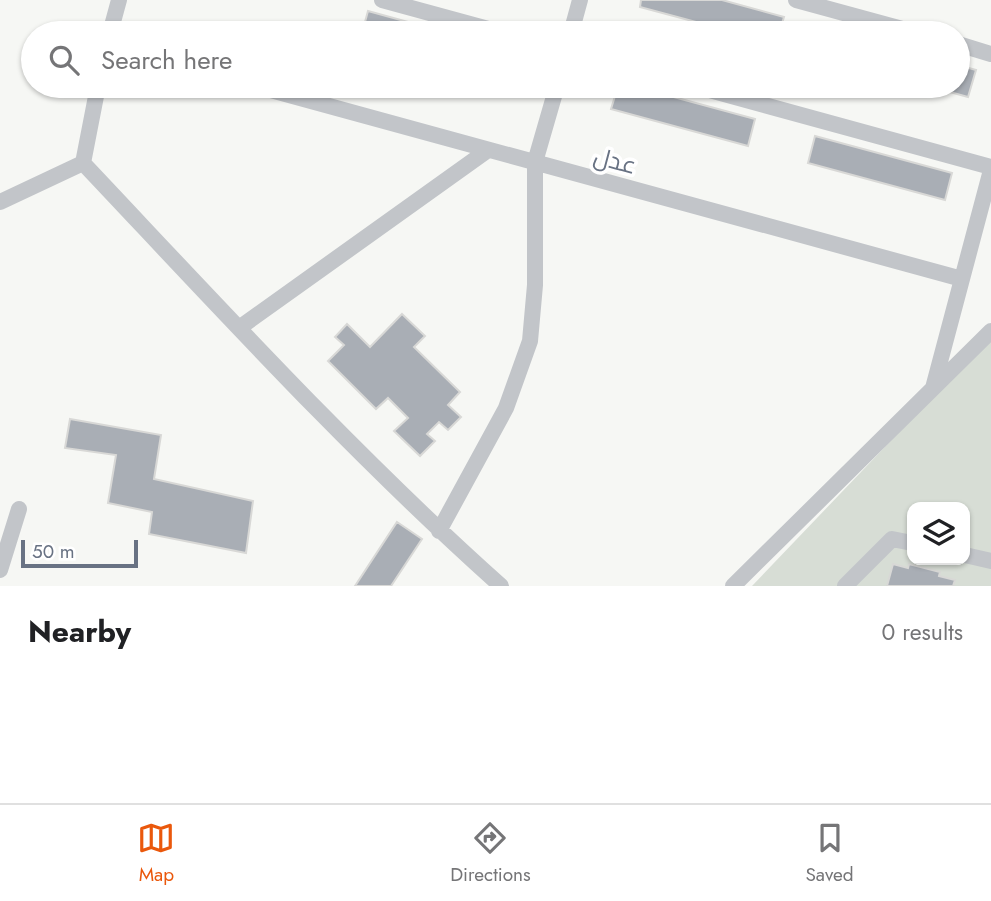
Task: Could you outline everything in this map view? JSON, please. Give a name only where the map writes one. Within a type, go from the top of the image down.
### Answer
[{"type":"street","points":[[113,21],[119,0]]},
{"type":"street","points":[[382,0],[459,21]]},
{"type":"street","points":[[574,21],[580,0]]},
{"type":"street","points":[[796,0],[873,21]]},
{"type":"street","points":[[970,48],[991,54]]},
{"type":"street","points":[[83,163],[97,98]]},
{"type":"street","name":"عدل","points":[[300,98],[962,279]]},
{"type":"street","points":[[439,531],[506,408],[530,341],[535,285],[535,162],[553,98]]},
{"type":"street","points":[[738,98],[991,168],[932,391]]},
{"type":"street","points":[[239,328],[488,149]]},
{"type":"street","points":[[0,202],[83,163]]},
{"type":"street","points":[[83,163],[239,328],[439,531],[501,586]]},
{"type":"street","points":[[733,586],[991,331]]},
{"type":"street","points":[[0,570],[19,509]]},
{"type":"street","points":[[845,586],[892,538],[907,542]]},
{"type":"street","points":[[970,556],[989,559]]},
{"type":"shaded area","points":[[991,336],[991,586],[752,586]]},
{"type":"building","points":[[641,0],[722,0],[784,17],[783,21],[692,21],[640,7]]},
{"type":"building","points":[[368,11],[404,21],[365,21]]},
{"type":"building","points":[[970,68],[976,70],[970,90]]},
{"type":"building","points":[[614,98],[677,98],[755,119],[748,146],[611,109]]},
{"type":"building","points":[[815,136],[952,173],[945,200],[808,163]]},
{"type":"building","points":[[402,314],[425,336],[414,347],[460,392],[448,405],[461,417],[448,430],[439,422],[427,434],[435,441],[420,456],[394,431],[408,418],[388,398],[376,409],[328,361],[344,345],[335,337],[347,324],[370,347]]},
{"type":"building","points":[[70,419],[161,435],[154,479],[253,501],[246,553],[149,534],[152,512],[108,503],[116,455],[65,448]]},
{"type":"building","points":[[397,522],[422,539],[391,586],[355,586]]},
{"type":"building","points":[[893,564],[908,568],[909,565],[913,565],[940,572],[939,576],[955,580],[953,586],[887,586]]}]
